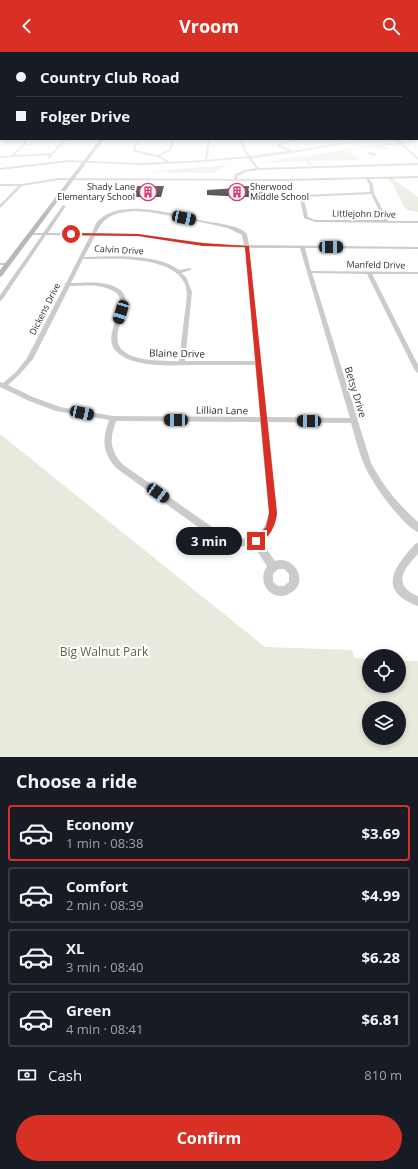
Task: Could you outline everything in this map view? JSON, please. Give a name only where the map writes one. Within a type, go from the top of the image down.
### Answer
[{"type":"main road","points":[[0,275],[90,156]]},
{"type":"street","points":[[0,157],[25,156]]},
{"type":"street","points":[[50,156],[48,159],[52,163]]},
{"type":"street","points":[[157,156],[164,158],[169,163]]},
{"type":"street","points":[[206,160],[207,156]]},
{"type":"street","points":[[0,169],[86,161],[137,164],[258,156]]},
{"type":"street","points":[[375,156],[386,165]]},
{"type":"street","points":[[249,157],[258,169]]},
{"type":"street","points":[[235,180],[236,175],[241,172],[258,169],[418,164]]},
{"type":"street","points":[[0,185],[22,185],[47,180],[72,179],[235,180],[418,177]]},
{"type":"street","points":[[367,178],[371,184],[372,193],[387,222]]},
{"type":"street","points":[[0,207],[22,185]]},
{"type":"street","name":"Littlejohn Drive","points":[[372,193],[303,196],[302,199],[306,218],[309,220],[418,222]]},
{"type":"street","points":[[0,299],[64,206]]},
{"type":"street","name":"Dickens Drive","points":[[2,385],[18,373],[30,358],[99,223],[107,216],[123,212],[142,210],[238,230],[246,236],[247,246]]},
{"type":"street","points":[[31,234],[138,235],[203,244],[247,246],[418,248]]},
{"type":"street","points":[[113,418],[108,436],[107,449],[119,466],[222,538],[239,543],[256,541],[269,529],[273,520],[247,246]]},
{"type":"street","name":"Betsy Drive","points":[[302,246],[367,463],[384,493],[418,528]]},
{"type":"street","name":"Calvin Drive","points":[[82,258],[144,260],[160,264],[178,272]]},
{"type":"street","points":[[0,264],[8,264]]},
{"type":"street","points":[[182,363],[189,290],[187,282],[178,272],[190,269]]},
{"type":"street","name":"Manfeld Drive","points":[[309,272],[418,273]]},
{"type":"street","points":[[368,273],[418,371]]},
{"type":"street","name":"Blaine Drive","points":[[67,284],[106,286],[117,289],[122,293],[124,301],[114,333],[114,342],[115,347],[123,354],[143,361],[182,363],[259,363]]},
{"type":"street","name":"Lillian Lane","points":[[2,385],[31,399],[59,409],[113,418],[354,421]]},
{"type":"street","points":[[256,541],[273,566]]},
{"type":"street","points":[[418,547],[396,577],[398,586],[402,591],[410,598],[418,601]]},
{"type":"green space","points":[[305,156],[354,156],[359,160],[309,161],[313,166],[310,166],[306,161],[257,163]]},
{"type":"green space","points":[[196,162],[202,167],[251,164],[226,166],[213,173],[149,172],[200,167]]},
{"type":"green space","points":[[386,178],[392,178],[418,197],[418,212],[407,210],[404,207],[393,184]]},
{"type":"green space","name":"Big Walnut Park","points":[[0,434],[265,647],[352,650],[354,658],[362,659],[362,693],[406,693],[406,661],[418,661],[418,757],[0,757]]},
{"type":"building","name":"Shady Lane Elementary School","points":[[137,186],[164,186],[161,197],[133,197]]},
{"type":"building","name":"Sherwood Middle School","points":[[243,186],[263,186],[265,198],[207,195],[207,190],[236,188]]},
{"type":"place","name":"Shady Lane Elementary School","points":[[148,192]]},
{"type":"place","name":"Sherwood Middle School","points":[[237,192]]},
{"type":"route","points":[[71,234],[138,235],[187,243],[247,246],[273,513],[273,520],[269,529],[256,541]]}]
